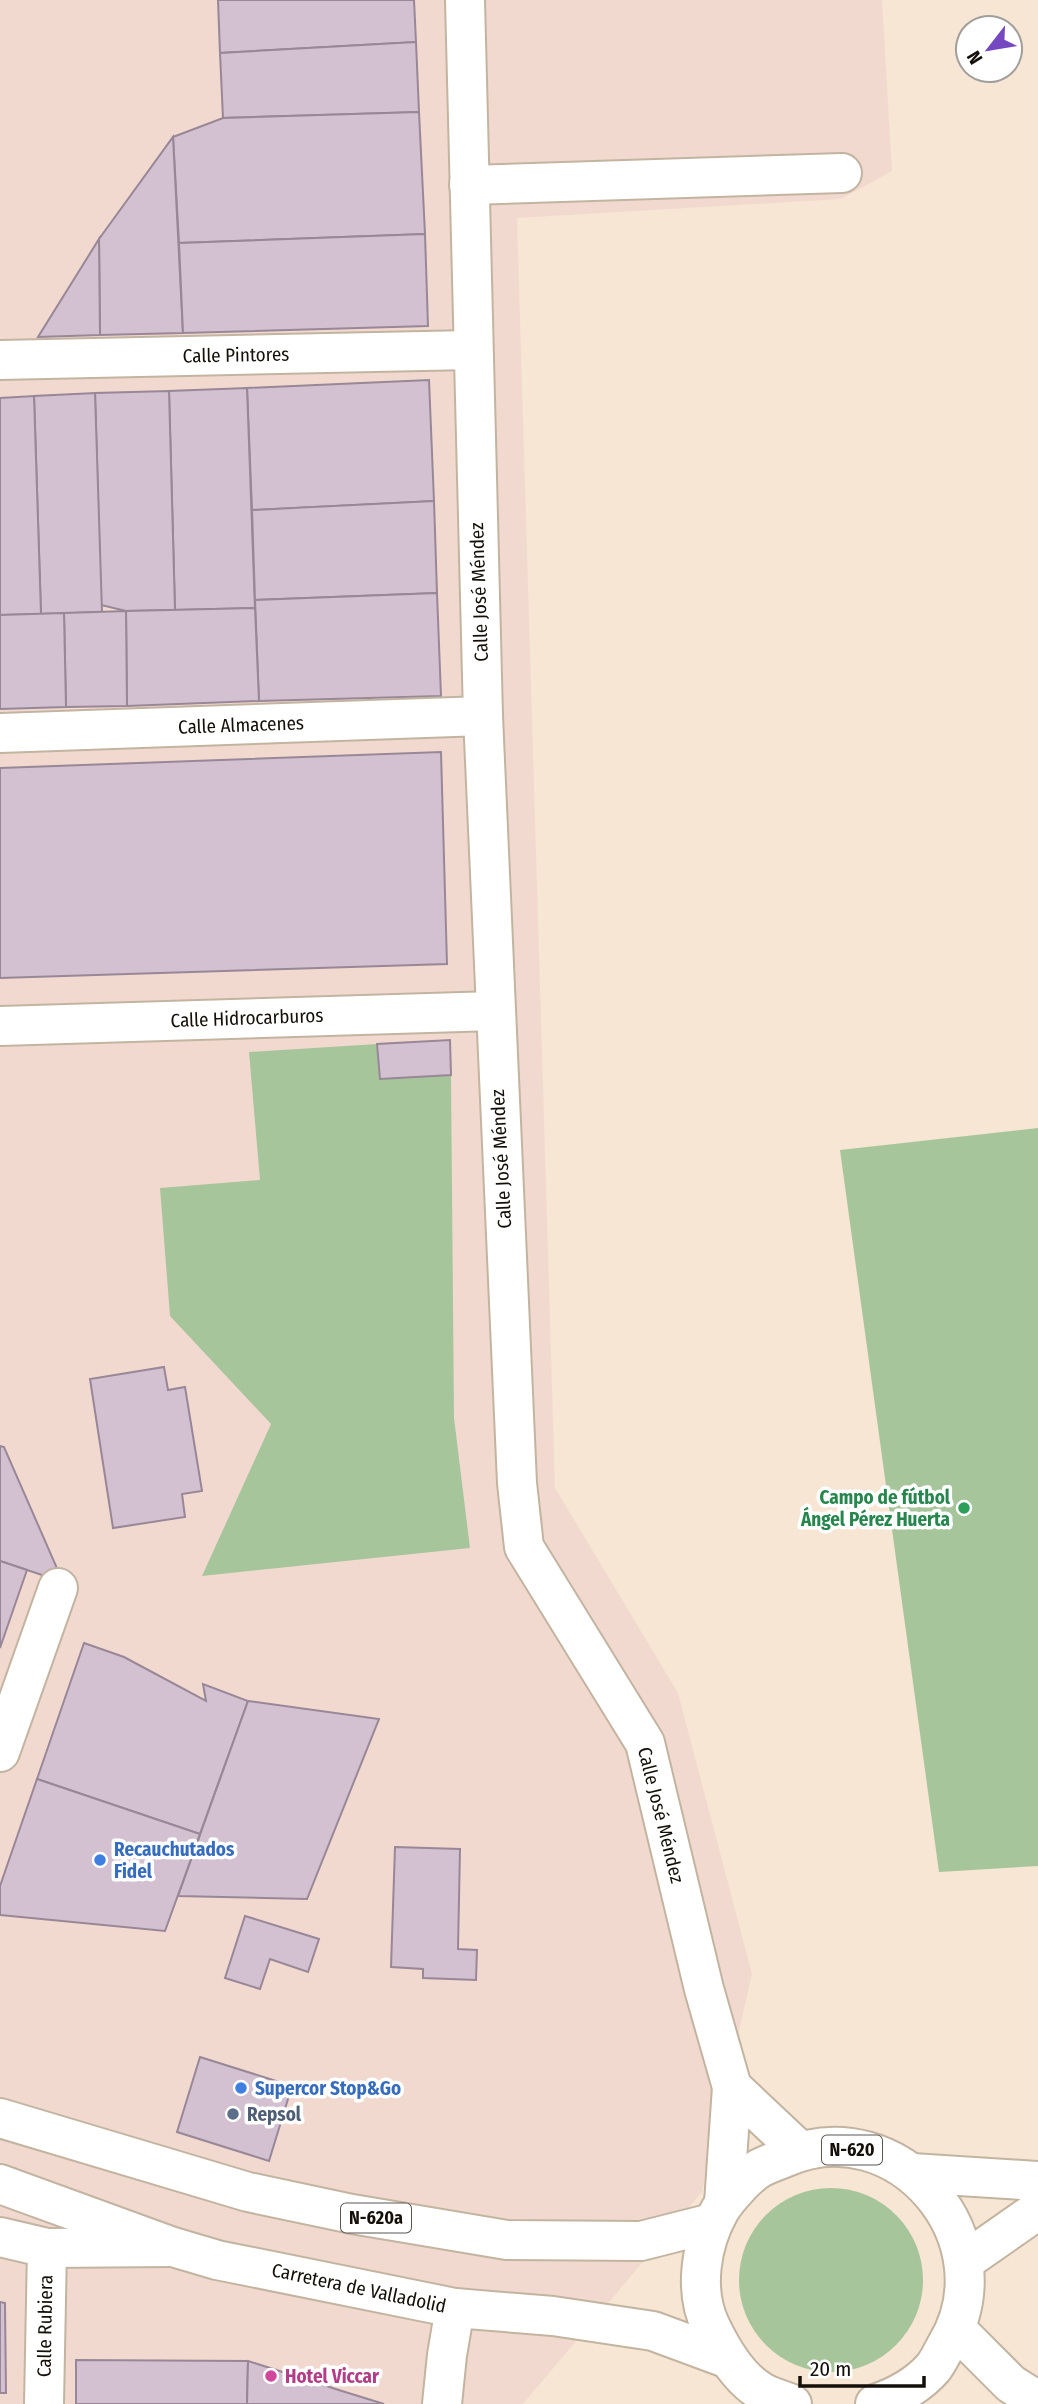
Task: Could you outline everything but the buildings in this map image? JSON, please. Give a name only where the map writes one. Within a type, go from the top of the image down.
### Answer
[{"type":"main road","name":"Calle José Méndez","points":[[465,0],[483,716],[516,1483],[524,1547],[645,1743],[704,1989],[732,2087],[718,2213],[700,2269],[705,2316],[726,2358]]},
{"type":"main road","points":[[469,185],[842,173]]},
{"type":"main road","name":"Calle Pintores","points":[[0,359],[472,349]]},
{"type":"main road","name":"Calle Almacenes","points":[[0,733],[483,716]]},
{"type":"main road","name":"Calle Hidrocarburos","points":[[0,1026],[495,1011]]},
{"type":"main road","points":[[0,1752],[58,1588]]},
{"type":"main road","points":[[732,2087],[800,2151]]},
{"type":"main road","name":"N-620a","points":[[0,2118],[248,2192],[352,2214],[507,2240],[641,2241],[718,2213]]},
{"type":"main road","name":"N-620","points":[[718,2213],[758,2170],[800,2151],[839,2147],[877,2154],[912,2173],[937,2197],[955,2227],[965,2261],[963,2307],[956,2329],[933,2368],[897,2397],[875,2404]]},
{"type":"main road","points":[[912,2173],[1038,2181]]},
{"type":"main road","name":"Carretera de Valladolid","points":[[0,2184],[173,2247],[217,2260],[455,2308],[553,2316],[653,2331],[726,2358]]},
{"type":"main road","points":[[965,2261],[1038,2210]]},
{"type":"main road","points":[[0,2236],[47,2248],[173,2247]]},
{"type":"main road","name":"Calle Rubiera","points":[[44,2404],[47,2248]]},
{"type":"main road","points":[[442,2404],[455,2308]]},
{"type":"main road","points":[[956,2329],[1011,2384],[1038,2401]]},
{"type":"main road","points":[[726,2358],[760,2391],[792,2404]]},
{"type":"shaded area","points":[[0,0],[882,0],[892,171],[841,199],[517,218],[555,1488],[678,1693],[752,1974],[702,2192],[523,2404],[0,2404]]},
{"type":"green space","points":[[377,1044],[380,1079],[451,1075],[454,1418],[470,1548],[202,1576],[271,1424],[170,1316],[160,1188],[260,1180],[249,1052]]},
{"type":"green space","name":"Campo de fútbol Ángel Pérez Huerta","points":[[1038,1128],[1038,1866],[939,1872],[840,1150]]},
{"type":"green space","points":[[831,2188],[849,2189],[866,2195],[882,2203],[896,2215],[908,2229],[916,2245],[922,2262],[922,2298],[916,2315],[908,2331],[896,2345],[882,2357],[866,2365],[849,2371],[831,2372],[813,2371],[796,2365],[780,2357],[766,2345],[754,2331],[746,2315],[740,2298],[739,2280],[740,2262],[746,2245],[754,2229],[766,2215],[780,2203],[796,2195],[813,2189]]},
{"type":"place","name":"Campo de fútbol Ángel Pérez Huerta","points":[[964,1508]]},
{"type":"place","name":"Recauchutados Fidel","points":[[100,1860]]},
{"type":"place","name":"Supercor Stop&Go","points":[[241,2088]]},
{"type":"place","name":"Repsol","points":[[233,2114]]},
{"type":"place","name":"Hotel Viccar","points":[[271,2376]]}]
